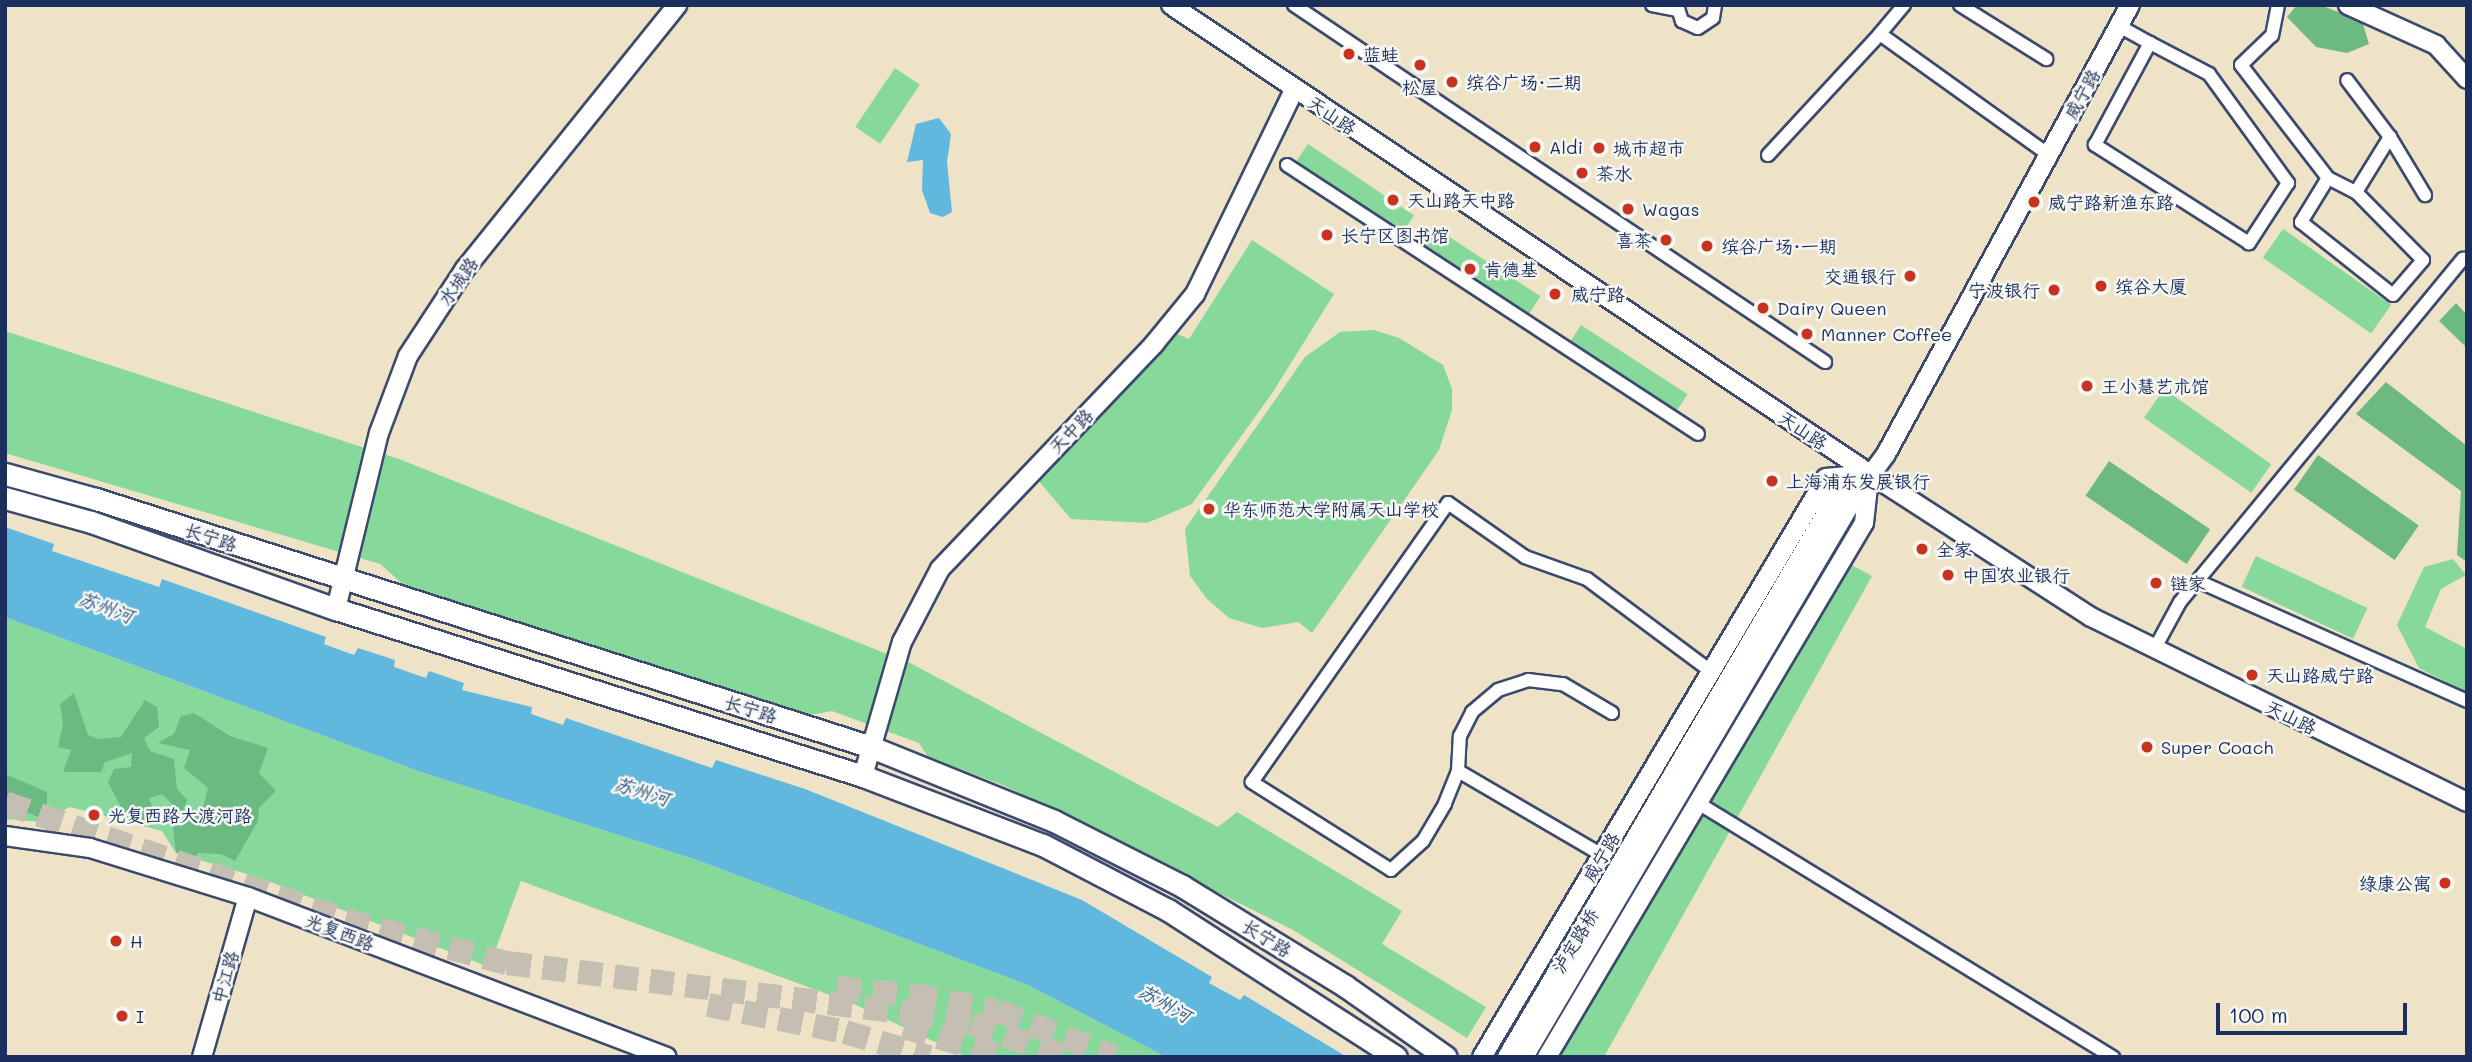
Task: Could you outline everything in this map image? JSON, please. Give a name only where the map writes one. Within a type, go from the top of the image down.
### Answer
[{"type":"main road","name":"水城路","points":[[336,608],[379,433],[408,356],[465,269],[677,5]]},
{"type":"main road","name":"天山路","points":[[1171,5],[1870,474],[2091,617],[2467,802]]},
{"type":"main road","name":"威宁路","points":[[1737,685],[1841,488],[1870,474],[1886,454],[2130,5]]},
{"type":"main road","points":[[2348,5],[2436,45],[2467,79]]},
{"type":"main road","name":"天中路","points":[[863,776],[902,642],[940,569],[1154,344],[1195,294],[1294,90]]},
{"type":"main road","name":"长宁路","points":[[5,474],[96,499],[871,747],[1054,821],[1182,886],[1345,986],[1446,1057]]},
{"type":"main road","name":"威宁路","points":[[1482,1057],[1713,673],[1826,478],[1870,474]]},
{"type":"main road","name":"威宁路","points":[[1547,1057],[1864,523],[1870,474]]},
{"type":"main road","name":"长宁路","points":[[5,498],[91,522],[336,608],[863,776],[1043,845],[1168,911],[1396,1057]]},
{"type":"main road","name":"泸定路桥","points":[[1507,1057],[1737,685]]},
{"type":"main road","name":"泸定路桥","points":[[1524,1057],[1737,685]]},
{"type":"main road","name":"光复西路","points":[[5,836],[90,848],[248,897],[666,1057]]},
{"type":"main road","name":"中江路","points":[[202,1057],[248,897]]},
{"type":"street","points":[[1294,5],[1825,362]]},
{"type":"street","points":[[1652,5],[1677,7],[1682,21],[1698,28],[1713,18],[1715,5]]},
{"type":"street","points":[[1769,155],[1904,5]]},
{"type":"street","points":[[1960,5],[2046,59]]},
{"type":"street","points":[[2278,5],[2272,35],[2241,65],[2328,178],[2356,192],[2423,260],[2393,295],[2301,222],[2328,178]]},
{"type":"street","points":[[2119,26],[2209,74],[2288,183],[2249,243],[2095,145],[2150,43]]},
{"type":"street","points":[[1880,34],[2049,155]]},
{"type":"street","points":[[2347,80],[2390,137],[2426,195]]},
{"type":"street","points":[[2356,192],[2390,137]]},
{"type":"street","points":[[1287,164],[1698,434]]},
{"type":"street","points":[[2155,649],[2180,602],[2200,582],[2454,269],[2467,260]]},
{"type":"street","points":[[1612,713],[1563,684],[1528,680],[1497,690],[1472,712],[1460,736],[1458,771],[1446,804],[1423,841],[1391,870],[1252,782],[1448,503],[1525,557],[1587,579],[1713,673]]},
{"type":"street","points":[[2200,582],[2467,701]]},
{"type":"street","points":[[1458,771],[1602,855]]},
{"type":"street","points":[[1698,803],[2113,1057]]},
{"type":"green space","points":[[2297,5],[2320,5],[2362,21],[2369,44],[2347,53],[2316,47],[2287,17]]},
{"type":"green space","points":[[895,68],[920,85],[880,144],[855,127]]},
{"type":"green space","points":[[1308,144],[1414,216],[1401,235],[1295,163]]},
{"type":"green space","points":[[1434,227],[1541,296],[1529,315],[1422,245]]},
{"type":"green space","points":[[2283,229],[2391,305],[2371,333],[2263,258]]},
{"type":"green space","points":[[1252,240],[1334,294],[1271,395],[1192,504],[1147,523],[1071,519],[1037,479],[1177,334],[1189,339]]},
{"type":"green space","points":[[2456,303],[2467,315],[2467,348],[2439,321]]},
{"type":"green space","points":[[1581,325],[1688,394],[1676,413],[1569,343]]},
{"type":"green space","points":[[1374,330],[1399,338],[1443,365],[1452,389],[1452,410],[1439,450],[1312,633],[1298,622],[1262,628],[1229,618],[1207,599],[1190,576],[1185,529],[1305,357],[1340,332]]},
{"type":"green space","points":[[5,331],[399,459],[912,664],[1218,827],[1237,812],[1402,911],[1382,944],[1486,1007],[1467,1038],[1293,930],[1005,786],[928,757],[919,743],[832,711],[804,716],[404,585],[380,564],[5,453]]},
{"type":"green space","points":[[2386,382],[2467,446],[2467,562],[2457,555],[2461,491],[2356,414]]},
{"type":"green space","points":[[2164,389],[2271,464],[2251,493],[2144,418]]},
{"type":"green space","points":[[2318,455],[2419,526],[2395,560],[2294,489]]},
{"type":"green space","points":[[2109,461],[2210,529],[2187,564],[2086,496]]},
{"type":"green space","points":[[2256,556],[2367,608],[2353,639],[2242,587]]},
{"type":"green space","points":[[2453,559],[2466,575],[2441,589],[2425,627],[2467,649],[2467,693],[2419,668],[2397,625],[2424,567]]},
{"type":"green space","points":[[1848,563],[1872,576],[1604,1057],[1559,1057]]},
{"type":"green space","points":[[5,617],[421,772],[697,860],[1028,985],[1166,1057],[967,1057],[854,1004],[521,881],[489,967],[260,878],[176,853],[162,831],[70,807],[42,822],[5,819]]},
{"type":"green space","points":[[74,693],[88,735],[99,739],[121,737],[145,700],[157,707],[159,727],[144,738],[150,751],[174,759],[177,789],[187,800],[182,814],[162,794],[149,798],[155,814],[146,821],[123,811],[108,782],[114,769],[131,767],[132,753],[105,762],[101,772],[63,772],[71,750],[58,747],[63,724],[60,704]]},
{"type":"green space","points":[[194,713],[230,736],[268,748],[259,773],[276,791],[259,808],[258,821],[235,861],[221,854],[198,853],[194,859],[176,853],[172,820],[194,819],[203,808],[208,788],[184,768],[190,750],[158,743],[174,734],[181,716]]},
{"type":"green space","points":[[5,774],[47,792],[47,809],[38,817],[18,809],[5,811]]},
{"type":"water","points":[[939,118],[951,134],[947,162],[952,212],[943,217],[930,213],[922,190],[923,160],[907,162],[916,124]]},
{"type":"water","name":"苏州河","points":[[5,527],[54,544],[52,551],[159,587],[162,579],[326,637],[324,644],[354,655],[358,648],[395,660],[394,667],[426,678],[429,671],[464,683],[462,690],[532,707],[531,714],[563,725],[566,718],[712,768],[716,760],[805,789],[1082,900],[1212,977],[1209,983],[1240,1000],[1244,995],[1347,1057],[1166,1057],[1028,985],[697,860],[421,772],[5,617]]},
{"type":"tunnel","points":[[5,803],[345,920],[507,963],[910,1013],[971,1024],[1068,1057]]},
{"type":"tunnel","points":[[837,988],[913,995],[998,1011],[1114,1057]]},
{"type":"tunnel","points":[[708,1005],[845,1032],[929,1057]]},
{"type":"tunnel","points":[[904,1027],[1005,1057]]},
{"type":"place","name":"蓝蛙","points":[[1349,54]]},
{"type":"place","name":"松屋","points":[[1420,65]]},
{"type":"place","name":"缤谷广场·二期","points":[[1452,82]]},
{"type":"place","name":"Aldi","points":[[1535,147]]},
{"type":"place","name":"城市超市","points":[[1599,148]]},
{"type":"place","name":"茶水","points":[[1582,173]]},
{"type":"place","name":"天山路天中路","points":[[1393,200]]},
{"type":"place","name":"威宁路新渔东路","points":[[2034,202]]},
{"type":"place","name":"Wagas","points":[[1628,209]]},
{"type":"place","name":"长宁区图书馆","points":[[1327,235]]},
{"type":"place","name":"喜茶","points":[[1666,240]]},
{"type":"place","name":"缤谷广场·一期","points":[[1707,246]]},
{"type":"place","name":"肯德基","points":[[1470,269]]},
{"type":"place","name":"交通银行","points":[[1910,276]]},
{"type":"place","name":"缤谷大厦","points":[[2101,286]]},
{"type":"place","name":"宁波银行","points":[[2054,290]]},
{"type":"place","name":"威宁路","points":[[1555,294]]},
{"type":"place","name":"Dairy Queen","points":[[1763,308]]},
{"type":"place","name":"Manner Coffee","points":[[1807,334]]},
{"type":"place","name":"王小慧艺术馆","points":[[2087,386]]},
{"type":"place","name":"上海浦东发展银行","points":[[1772,481]]},
{"type":"place","name":"华东师范大学附属天山学校","points":[[1209,509]]},
{"type":"place","name":"全家","points":[[1922,549]]},
{"type":"place","name":"中国农业银行","points":[[1948,575]]},
{"type":"place","name":"链家","points":[[2156,583]]},
{"type":"place","name":"天山路威宁路","points":[[2252,675]]},
{"type":"place","name":"Super Coach","points":[[2147,747]]},
{"type":"place","name":"光复西路大渡河路","points":[[94,815]]},
{"type":"place","name":"绿康公寓","points":[[2445,883]]},
{"type":"place","name":"H","points":[[116,941]]},
{"type":"place","name":"I","points":[[122,1016]]}]
